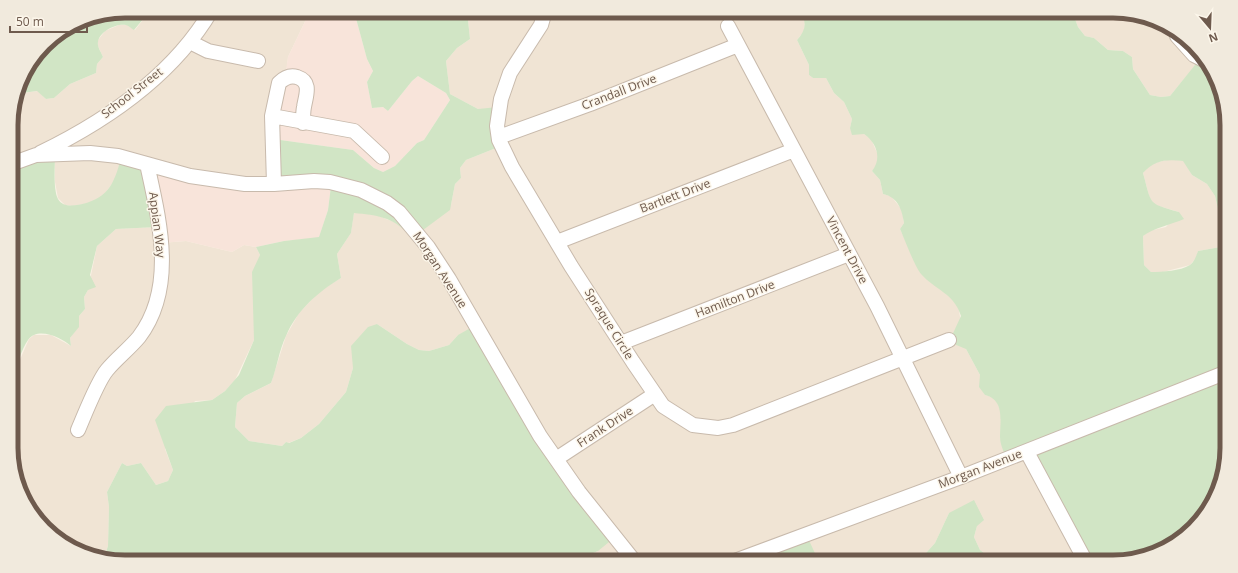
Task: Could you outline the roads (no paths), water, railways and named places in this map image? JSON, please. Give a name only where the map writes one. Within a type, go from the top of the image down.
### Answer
[{"type":"street","name":"School Street","points":[[36,155],[116,108],[162,70],[190,42],[206,18]]},
{"type":"street","name":"Spraque Circle","points":[[543,18],[541,25],[513,67],[505,86],[497,113],[499,137],[512,167],[557,242],[663,406],[693,425],[718,428],[733,425],[923,352],[949,340]]},
{"type":"street","name":"Vincent Drive","points":[[728,26],[877,306],[961,477]]},
{"type":"street","points":[[190,42],[208,50],[258,61]]},
{"type":"street","name":"Crandall Drive","points":[[499,137],[590,104],[738,45]]},
{"type":"street","points":[[274,184],[272,116],[280,83],[283,79],[293,76],[302,80],[307,88],[303,123]]},
{"type":"street","points":[[272,116],[354,132],[382,157]]},
{"type":"street","name":"Bartlett Drive","points":[[557,242],[794,150]]},
{"type":"street","name":"Morgan Avenue","points":[[18,161],[36,155],[90,153],[118,156],[171,171],[213,180],[245,184],[274,184],[314,181],[346,185],[374,196],[399,212],[428,247],[449,279],[513,392],[556,459],[630,555]]},
{"type":"street","name":"Appian Way","points":[[78,430],[106,371],[139,337],[156,300],[162,264],[161,235],[148,164]]},
{"type":"street","name":"Hamilton Drive","points":[[621,343],[849,254]]},
{"type":"street","name":"Morgan Avenue","points":[[751,555],[1027,452],[1220,375]]},
{"type":"street","name":"Frank Drive","points":[[556,459],[655,394]]},
{"type":"street","points":[[1027,452],[1082,555]]}]
